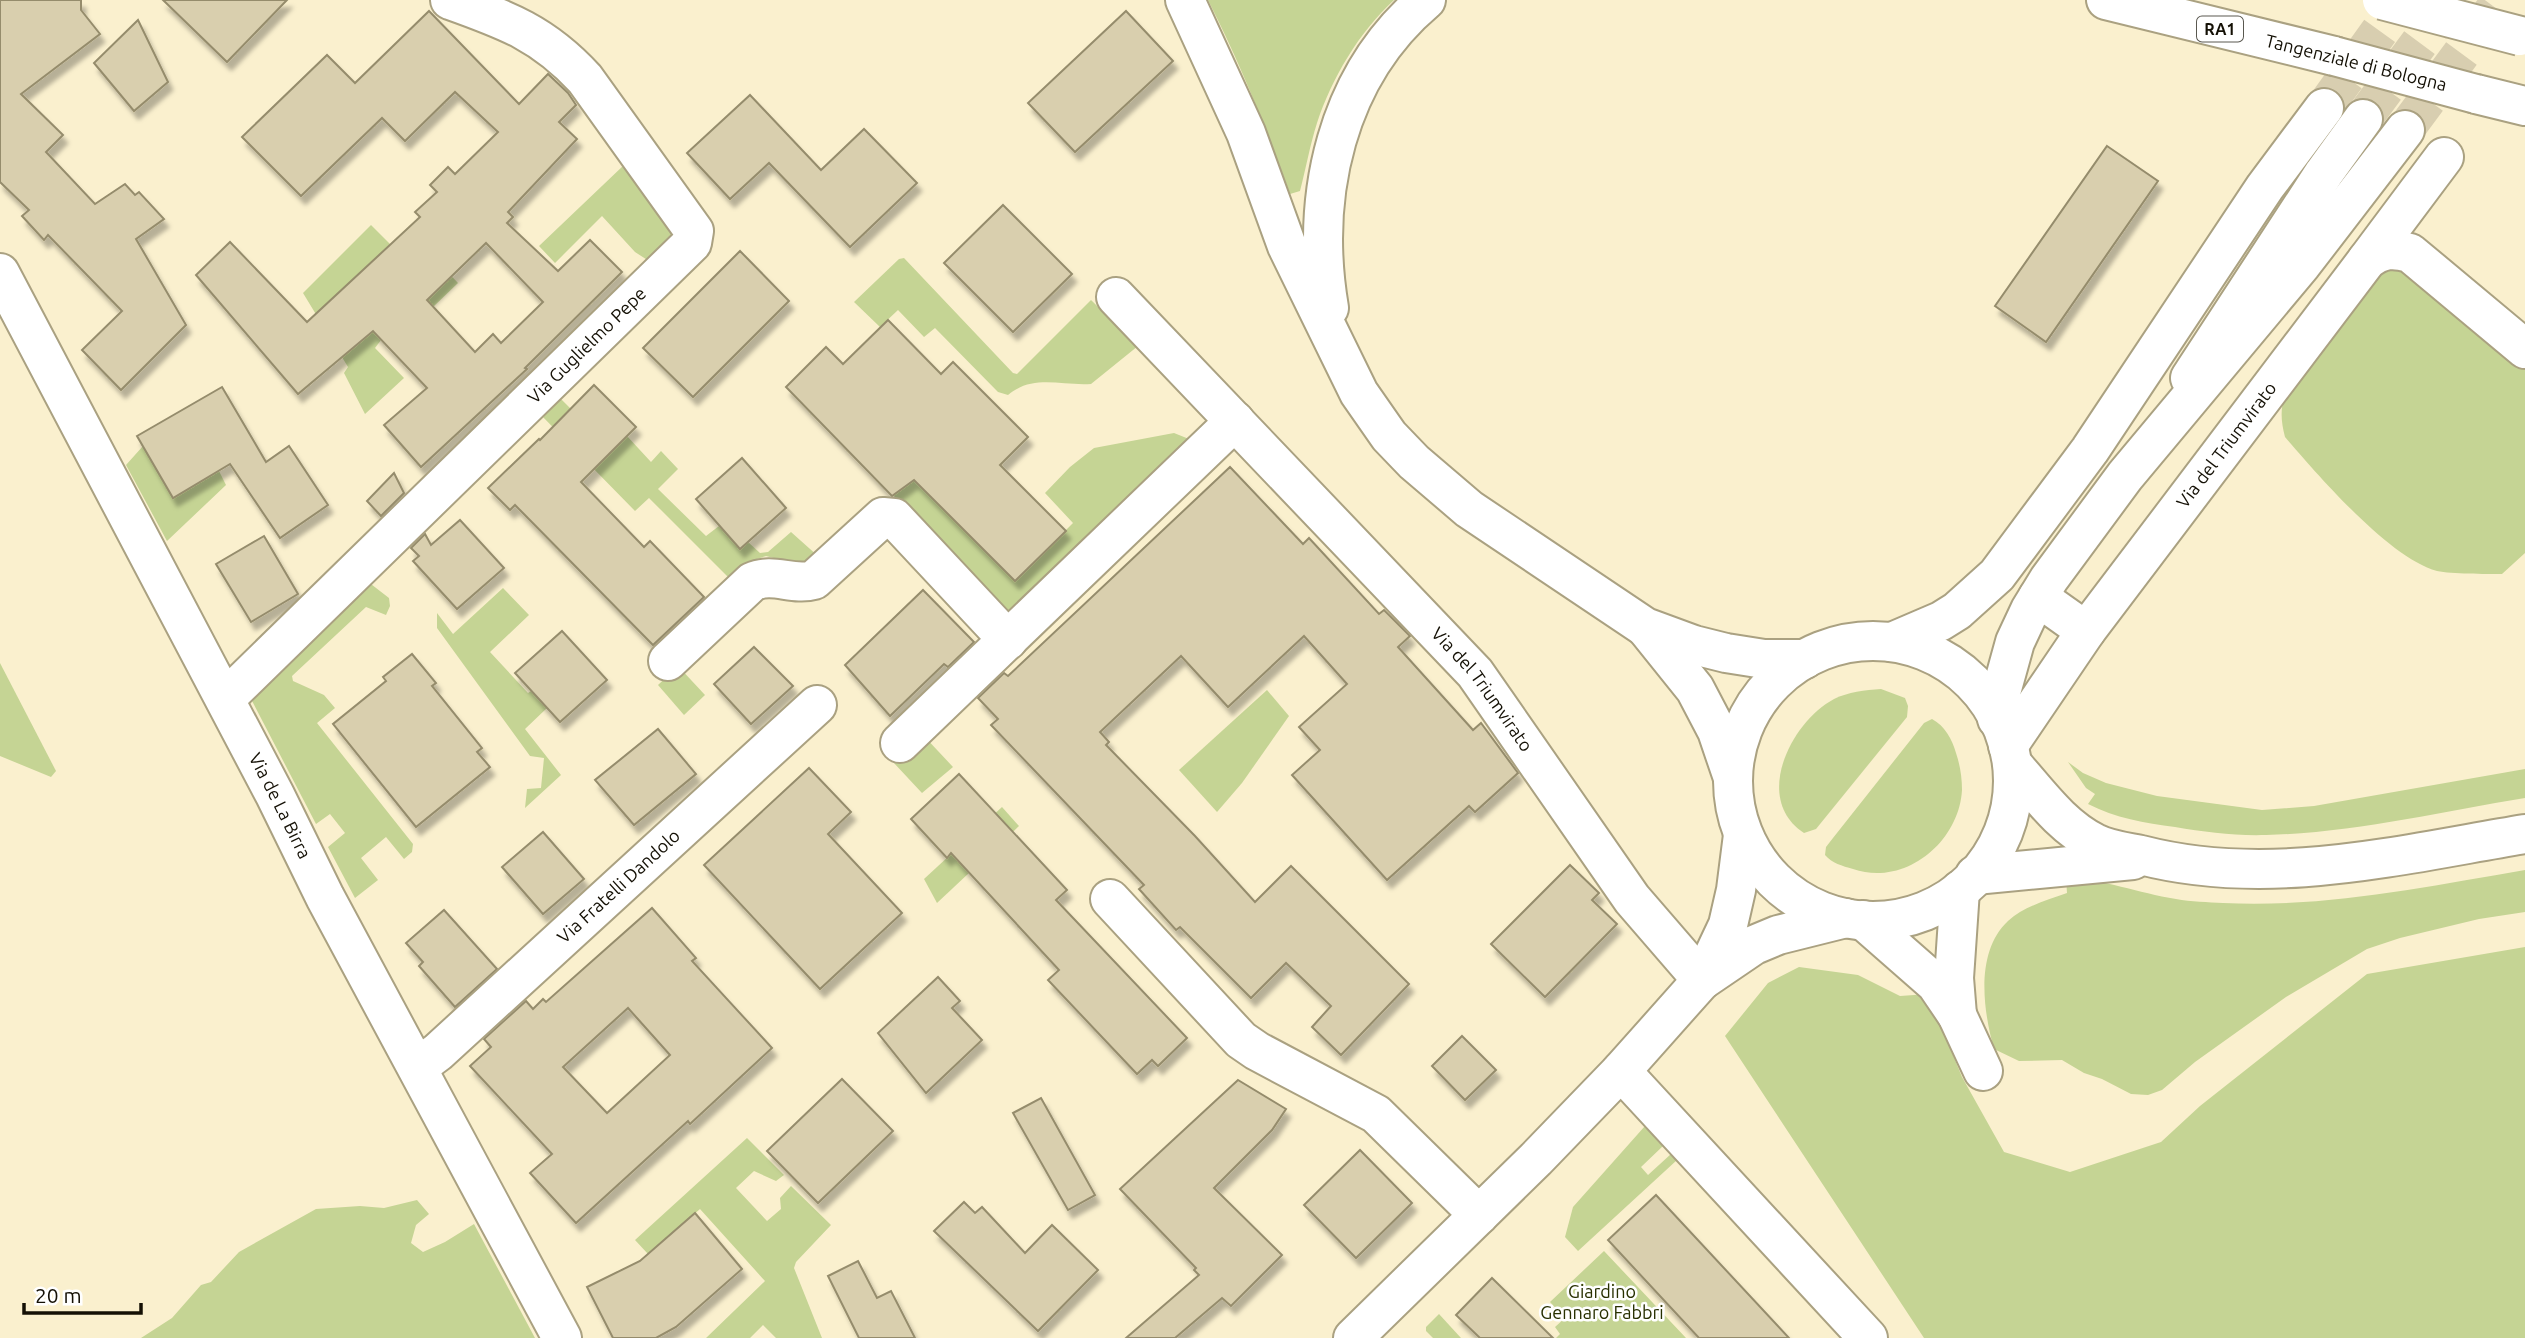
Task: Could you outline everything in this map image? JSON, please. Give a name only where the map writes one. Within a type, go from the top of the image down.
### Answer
[{"type":"main road","name":"Via Guglielmo Pepe","points":[[225,699],[692,243],[694,231],[570,63],[554,48],[525,30],[450,0]]},
{"type":"main road","points":[[1185,0],[1246,133],[1287,246],[1345,368],[1372,413],[1414,462],[1469,509],[1645,627],[1726,653],[1763,659],[1805,659]]},
{"type":"main road","points":[[1345,368],[1330,318],[1324,279],[1322,241],[1330,163],[1339,127],[1360,81],[1391,36],[1426,0]]},
{"type":"main road","points":[[2084,0],[2152,12]]},
{"type":"main road","name":"Tangenziale di Bologna","points":[[2106,0],[2522,106]]},
{"type":"main road","points":[[2382,0],[2522,36]]},
{"type":"main road","points":[[1892,642],[1941,621],[1983,590],[2028,535],[2090,450],[2257,198],[2324,108]]},
{"type":"main road","points":[[1353,1338],[1621,1071],[1702,980],[1754,945],[1777,935],[1855,919],[1911,913],[1938,903],[1968,883],[1989,859],[2002,836],[2015,789],[2007,744],[2002,689],[2015,642],[2038,597],[2125,476],[2323,173],[2363,118]]},
{"type":"main road","points":[[2125,476],[2302,264],[2405,130]]},
{"type":"main road","name":"Via del Triumvirato","points":[[2007,744],[2086,631],[2444,157]]},
{"type":"main road","points":[[2090,450],[2323,173]]},
{"type":"main road","points":[[2367,260],[2386,249],[2410,253],[2525,349]]},
{"type":"main road","name":"Via de La Birra","points":[[0,273],[225,699],[326,897],[562,1338]]},
{"type":"main road","name":"Via del Triumvirato","points":[[1116,297],[1475,673],[1633,899],[1702,980]]},
{"type":"main road","points":[[900,743],[1235,421]]},
{"type":"main road","points":[[668,661],[752,582],[762,577],[802,583],[814,580],[883,517],[894,518],[1008,640]]},
{"type":"main road","points":[[2038,597],[2086,631]]},
{"type":"main road","points":[[1645,627],[1695,689],[1717,731],[1733,778]]},
{"type":"main road","points":[[1983,1071],[1957,1015],[1936,984],[1855,919],[1814,909],[1784,889],[1765,872],[1743,835],[1735,805],[1733,778],[1737,744],[1749,717],[1773,684],[1787,670],[1818,652],[1871,642],[1892,642],[1931,654],[1949,664],[1981,692],[2007,744],[2066,824],[2096,844],[2149,858],[2215,869],[2281,870],[2330,866],[2525,834]]},
{"type":"main road","name":"Via Fratelli Dandolo","points":[[418,1067],[438,1052],[817,705]]},
{"type":"main road","points":[[1702,980],[1728,925],[1736,890],[1743,835]]},
{"type":"main road","points":[[1968,883],[2149,858]]},
{"type":"main road","points":[[1957,1015],[1954,978],[1968,883]]},
{"type":"main road","points":[[1110,900],[1241,1040],[1376,1114],[1479,1215]]},
{"type":"main road","points":[[1621,1071],[1868,1338]]},
{"type":"green space","points":[[1208,0],[1394,0],[1358,41],[1330,89],[1315,131],[1300,191],[1290,194],[1252,96]]},
{"type":"green space","points":[[624,165],[676,236],[652,263],[635,252],[602,216],[555,263],[539,246]]},
{"type":"green space","points":[[371,225],[401,255],[417,240],[458,283],[433,307],[338,295],[381,340],[375,348],[404,378],[365,414],[344,373],[348,367],[303,293]]},
{"type":"green space","points":[[904,258],[1013,373],[1017,374],[1091,300],[1138,346],[1091,384],[1048,382],[1027,385],[1008,395],[998,392],[935,328],[924,337],[898,310],[880,327],[854,302],[899,259]]},
{"type":"green space","points":[[2402,263],[2525,363],[2525,553],[2502,574],[2443,572],[2418,563],[2398,550],[2355,513],[2285,437],[2282,406],[2285,395],[2384,267]]},
{"type":"green space","points":[[558,396],[571,409],[627,436],[651,462],[661,451],[678,469],[658,489],[706,536],[719,526],[740,548],[748,542],[760,553],[768,552],[791,532],[819,557],[808,567],[766,556],[754,560],[734,578],[728,577],[649,498],[635,511],[540,414]]},
{"type":"green space","points":[[1174,433],[1194,441],[1012,613],[1003,613],[998,609],[893,495],[911,477],[1015,581],[1073,523],[1045,493],[1070,467],[1094,448]]},
{"type":"green space","points":[[143,446],[173,497],[219,471],[226,485],[167,541],[126,465]]},
{"type":"green space","points":[[367,581],[389,598],[390,606],[386,615],[366,607],[292,676],[293,681],[324,695],[335,708],[317,723],[413,844],[412,852],[404,859],[386,837],[361,858],[378,880],[355,898],[328,847],[345,833],[330,814],[316,824],[251,699]]},
{"type":"green space","points":[[503,588],[529,615],[490,652],[528,693],[531,691],[547,708],[525,729],[561,775],[525,808],[527,789],[541,788],[544,758],[530,756],[437,628],[437,613],[453,634]]},
{"type":"green space","points":[[0,663],[56,771],[51,777],[0,756]]},
{"type":"green space","points":[[678,666],[705,695],[684,715],[658,685]]},
{"type":"green space","points":[[1881,689],[1905,698],[1908,706],[1907,717],[1816,829],[1804,833],[1789,818],[1781,801],[1779,782],[1783,762],[1792,743],[1818,710],[1834,699]]},
{"type":"green space","points":[[1267,690],[1289,716],[1242,783],[1217,812],[1179,770]]},
{"type":"green space","points":[[1932,719],[1941,725],[1950,738],[1962,780],[1959,809],[1940,843],[1926,856],[1891,872],[1872,873],[1845,867],[1831,860],[1825,855],[1826,847],[1924,723]]},
{"type":"green space","points":[[923,735],[953,767],[922,793],[893,762]]},
{"type":"green space","points":[[2068,762],[2083,773],[2106,783],[2157,796],[2262,810],[2314,806],[2525,769],[2525,798],[2331,830],[2266,835],[2231,834],[2141,822],[2098,809],[2088,804],[2095,794],[2086,788]]},
{"type":"green space","points":[[1002,807],[1019,826],[937,903],[924,879]]},
{"type":"green space","points":[[2525,870],[2525,912],[2479,919],[2367,949],[2286,997],[2195,1062],[2162,1090],[2148,1095],[2131,1094],[2062,1060],[2019,1061],[1994,1049],[1987,1017],[1984,982],[1990,949],[1997,934],[2014,916],[2036,904],[2067,893],[2066,878],[2094,881],[2182,900],[2261,904],[2375,895]]},
{"type":"green space","points":[[2525,947],[2525,1338],[1924,1338],[1725,1036],[1768,983],[1799,967],[1858,975],[1900,996],[1928,994],[1962,1077],[2004,1152],[2070,1172],[2161,1142],[2200,1106],[2367,974]]},
{"type":"green space","points":[[1645,1126],[1663,1146],[1641,1167],[1648,1175],[1671,1154],[1677,1160],[1578,1251],[1565,1237],[1573,1207]]},
{"type":"green space","points":[[747,1138],[784,1175],[776,1181],[754,1171],[736,1188],[767,1221],[781,1209],[780,1198],[791,1186],[831,1225],[796,1262],[794,1268],[822,1338],[776,1338],[763,1325],[750,1338],[706,1338],[765,1281],[700,1209],[648,1254],[635,1240]]},
{"type":"green space","points":[[417,1200],[429,1214],[416,1225],[411,1243],[423,1252],[474,1224],[535,1338],[141,1338],[172,1318],[201,1285],[211,1282],[239,1252],[316,1209],[360,1206],[384,1208]]},
{"type":"green space","name":"Giardino Gennaro Fabbri","points":[[1604,1251],[1686,1338],[1556,1338],[1560,1334],[1555,1327],[1565,1318],[1550,1302]]},
{"type":"green space","points":[[1439,1314],[1461,1338],[1433,1338],[1426,1331],[1426,1327]]},
{"type":"building","points":[[0,0],[81,0],[81,10],[100,34],[21,94],[63,135],[46,152],[95,204],[125,184],[135,195],[139,192],[164,219],[136,239],[186,325],[121,390],[82,350],[122,311],[48,235],[44,240],[22,216],[29,210],[0,182]]},
{"type":"building","points":[[163,0],[287,0],[227,62]]},
{"type":"building","points":[[429,11],[519,104],[548,74],[568,93],[576,105],[559,122],[577,139],[508,212],[513,217],[507,223],[558,271],[590,240],[622,272],[525,368],[527,369],[421,467],[384,425],[427,388],[373,331],[298,394],[196,275],[230,242],[307,322],[420,217],[415,212],[437,192],[430,185],[448,167],[455,174],[498,132],[455,92],[405,141],[382,118],[301,196],[242,137],[327,55],[355,83]],"holes":[[[486,243],[543,302],[501,343],[493,334],[475,352],[427,300]]]},
{"type":"building","points":[[1126,11],[1173,61],[1075,152],[1028,103]]},
{"type":"building","points":[[138,20],[168,82],[134,111],[94,63]]},
{"type":"building","points":[[750,95],[821,170],[864,129],[917,183],[850,247],[769,163],[730,199],[687,153]]},
{"type":"building","points":[[2107,146],[2158,181],[2046,342],[1995,306]]},
{"type":"building","points":[[1003,205],[1072,274],[1013,332],[944,263]]},
{"type":"building","points":[[740,251],[789,301],[693,397],[643,348]]},
{"type":"building","points":[[888,320],[941,374],[953,362],[1028,437],[1000,465],[1066,531],[1015,581],[914,480],[892,496],[786,387],[826,347],[843,364]]},
{"type":"building","points":[[594,385],[636,427],[581,482],[644,547],[650,541],[704,597],[653,645],[515,505],[510,510],[488,488]]},
{"type":"building","points":[[222,387],[266,462],[289,446],[328,505],[280,538],[230,464],[173,498],[137,436]]},
{"type":"building","points":[[742,458],[786,508],[740,549],[696,499]]},
{"type":"building","points":[[1230,467],[1303,544],[1309,538],[1379,614],[1384,610],[1410,636],[1398,647],[1473,730],[1481,723],[1518,773],[1475,812],[1469,806],[1387,880],[1292,775],[1320,750],[1299,727],[1347,684],[1304,636],[1228,707],[1181,656],[1100,732],[1109,742],[1106,745],[1255,902],[1291,866],[1409,984],[1341,1055],[1312,1027],[1331,1006],[1286,963],[1251,998],[1180,927],[1176,930],[1139,889],[1144,885],[991,725],[998,719],[978,698],[1004,673],[1008,676]]},
{"type":"building","points":[[394,473],[404,493],[381,516],[367,501]]},
{"type":"building","points":[[460,520],[504,568],[457,609],[413,561],[419,556],[411,548],[425,534],[431,545]]},
{"type":"building","points":[[264,536],[298,594],[251,622],[216,564]]},
{"type":"building","points":[[923,590],[974,642],[948,667],[944,664],[890,716],[845,665]]},
{"type":"building","points":[[562,631],[607,680],[560,722],[515,673]]},
{"type":"building","points":[[754,647],[793,686],[751,724],[714,684]]},
{"type":"building","points":[[412,654],[436,683],[432,686],[482,748],[477,752],[490,767],[416,827],[333,724],[386,681],[383,677]]},
{"type":"building","points":[[658,729],[696,774],[634,825],[595,780]]},
{"type":"building","points":[[809,768],[851,812],[828,834],[902,913],[820,989],[704,865]]},
{"type":"building","points":[[959,774],[1067,890],[1056,900],[1187,1038],[1158,1066],[1152,1060],[1137,1074],[1048,980],[1059,970],[951,853],[947,858],[911,819]]},
{"type":"building","points":[[543,832],[584,879],[543,914],[502,867]]},
{"type":"building","points":[[1570,865],[1599,893],[1592,900],[1617,924],[1545,997],[1491,944]]},
{"type":"building","points":[[652,908],[696,958],[692,961],[772,1048],[576,1223],[530,1173],[552,1154],[470,1066],[491,1047],[484,1039],[526,1001],[533,1009],[543,999],[546,1002]],"holes":[[[628,1008],[670,1055],[607,1113],[563,1067]]]},
{"type":"building","points":[[444,910],[497,969],[455,1007],[419,966],[423,962],[406,943]]},
{"type":"building","points":[[938,977],[960,1001],[952,1008],[982,1040],[926,1093],[878,1033]]},
{"type":"building","points":[[1462,1036],[1496,1070],[1465,1100],[1432,1066]]},
{"type":"building","points":[[842,1079],[893,1131],[818,1203],[767,1151]]},
{"type":"building","points":[[1238,1080],[1286,1109],[1272,1130],[1214,1188],[1282,1255],[1231,1306],[1222,1298],[1175,1338],[1126,1338],[1199,1275],[1194,1270],[1196,1268],[1120,1189]]},
{"type":"building","points":[[1041,1098],[1095,1195],[1068,1210],[1013,1113]]},
{"type":"building","points":[[1360,1150],[1412,1203],[1356,1258],[1304,1205]]},
{"type":"building","points":[[1656,1195],[1789,1338],[1699,1338],[1608,1240]]},
{"type":"building","points":[[964,1202],[975,1213],[982,1207],[1025,1253],[1052,1225],[1098,1270],[1038,1331],[934,1231]]},
{"type":"building","points":[[695,1213],[742,1269],[676,1327],[656,1338],[613,1338],[587,1287],[640,1261]]},
{"type":"building","points":[[858,1261],[877,1298],[891,1291],[915,1338],[859,1338],[828,1276]]},
{"type":"building","points":[[1492,1278],[1553,1338],[1480,1338],[1456,1315]]},
{"type":"tunnel","points":[[2324,108],[2402,0]]},
{"type":"tunnel","points":[[2363,119],[2451,0]]},
{"type":"tunnel","points":[[2405,130],[2501,0]]}]
